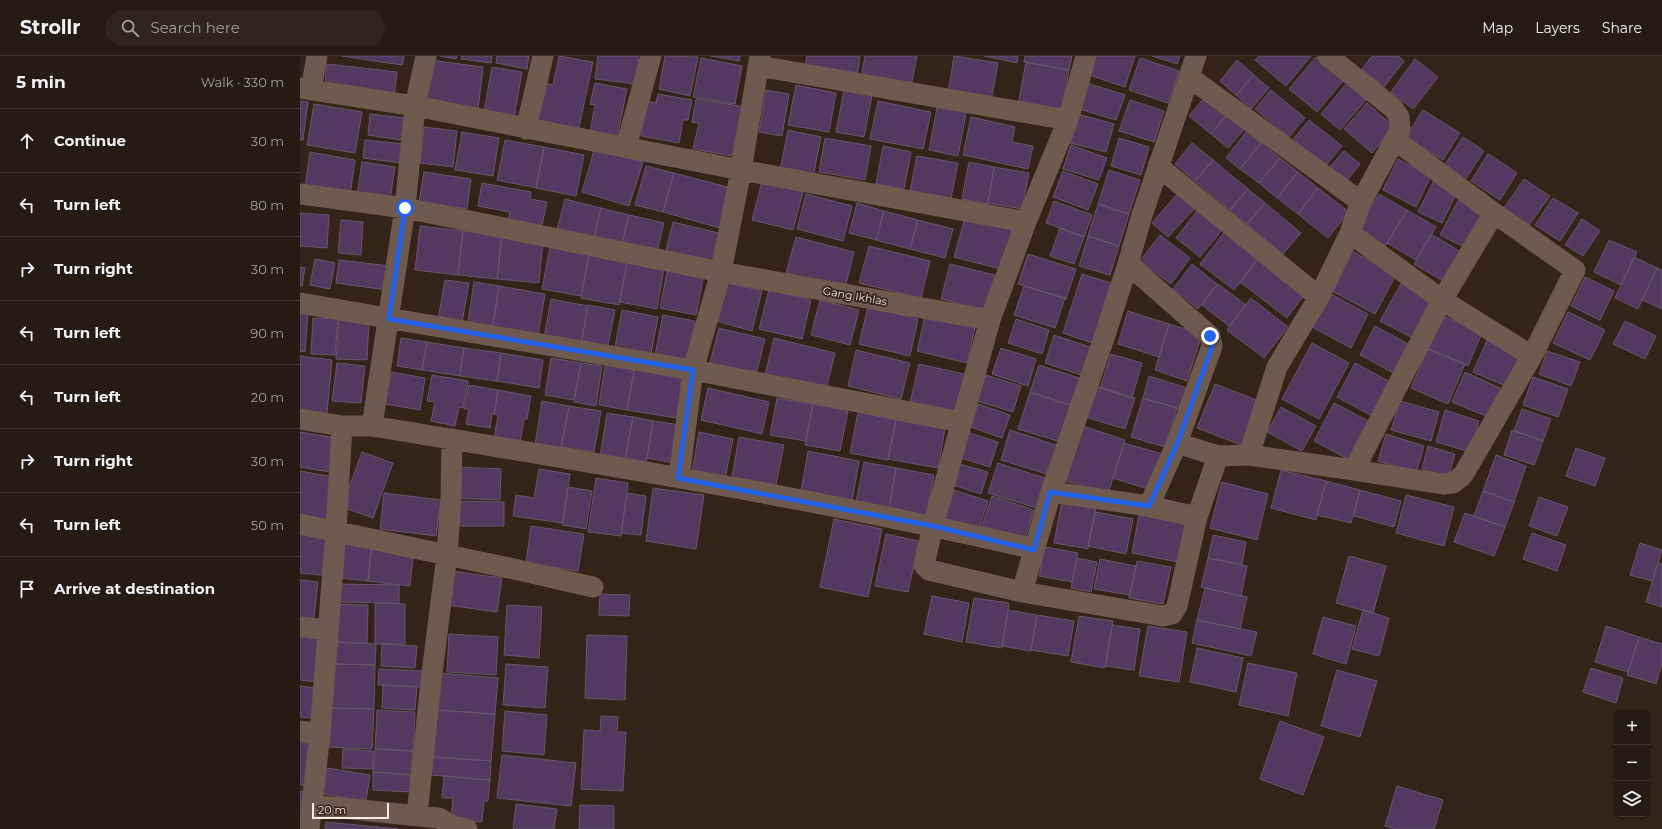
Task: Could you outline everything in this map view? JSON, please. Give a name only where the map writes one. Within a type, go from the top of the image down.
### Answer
[{"type":"street","points":[[317,56],[306,89],[416,106],[526,129],[741,170],[1026,222]]},
{"type":"street","points":[[372,426],[405,208],[416,106],[426,56]]},
{"type":"street","points":[[526,129],[543,56]]},
{"type":"street","points":[[626,147],[651,56]]},
{"type":"street","points":[[1086,56],[1068,120],[1026,222],[990,320],[933,526],[924,565],[929,570],[1022,592],[1163,616],[1172,614],[1177,606],[1196,517],[1218,456]]},
{"type":"street","points":[[1022,592],[1050,492],[1128,264],[1158,166],[1196,56]]},
{"type":"street","points":[[1249,455],[1277,367],[1319,297],[1350,233],[1361,202],[1400,130],[1399,117],[1393,108],[1328,56]]},
{"type":"street","points":[[678,478],[693,370],[721,272],[741,170],[759,61],[791,64],[1068,120]]},
{"type":"street","points":[[1189,77],[1361,202]]},
{"type":"street","points":[[1177,444],[1218,456],[1249,455],[1442,484],[1453,484],[1462,475],[1532,356],[1575,270],[1494,213],[1395,140]]},
{"type":"street","points":[[1158,166],[1319,297]]},
{"type":"street","name":"Gang Ikhlas","points":[[300,194],[405,208],[721,272],[990,320]]},
{"type":"street","points":[[1354,470],[1442,300],[1494,213]]},
{"type":"street","points":[[1350,233],[1442,300],[1532,356]]},
{"type":"street","points":[[1128,264],[1210,336],[1212,346],[1177,444],[1149,506]]},
{"type":"street","points":[[300,303],[693,370],[962,422]]},
{"type":"street","points":[[300,419],[342,426],[372,426],[678,478],[933,526],[1034,550]]},
{"type":"street","points":[[309,829],[312,805],[310,732],[327,630],[336,531],[342,426]]},
{"type":"street","points":[[417,815],[431,680],[447,555],[451,497],[452,439]]},
{"type":"street","points":[[1050,492],[1149,506],[1196,517]]},
{"type":"street","points":[[300,524],[593,587]]},
{"type":"street","points":[[300,627],[327,630]]},
{"type":"street","points":[[312,805],[439,818],[458,828]]},
{"type":"building","points":[[342,56],[404,56],[402,65]]},
{"type":"building","points":[[440,56],[457,56],[456,59]]},
{"type":"building","points":[[462,56],[492,56],[491,63],[461,59]]},
{"type":"building","points":[[497,56],[529,56],[527,69],[496,63]]},
{"type":"building","points":[[559,56],[593,62],[578,132],[534,123],[542,83],[553,85]]},
{"type":"building","points":[[598,56],[639,56],[636,84],[595,79]]},
{"type":"building","points":[[665,56],[698,57],[690,96],[659,89]]},
{"type":"building","points":[[711,56],[740,56],[739,61]]},
{"type":"building","points":[[807,56],[860,56],[857,77],[805,68]]},
{"type":"building","points":[[865,56],[917,56],[911,86],[861,77]]},
{"type":"building","points":[[954,56],[998,63],[991,101],[948,94]]},
{"type":"building","points":[[984,56],[1018,56],[1017,63]]},
{"type":"building","points":[[1025,56],[1072,56],[1069,70],[1024,62]]},
{"type":"building","points":[[1096,56],[1135,56],[1125,87],[1089,75]]},
{"type":"building","points":[[1152,56],[1180,56],[1177,64]]},
{"type":"building","points":[[1259,56],[1311,56],[1286,86],[1255,60]]},
{"type":"building","points":[[1372,56],[1398,56],[1404,61],[1384,87],[1362,69]]},
{"type":"building","points":[[1316,57],[1344,80],[1317,112],[1289,89]]},
{"type":"building","points":[[701,58],[742,66],[735,104],[693,97]]},
{"type":"building","points":[[1140,58],[1179,71],[1168,103],[1129,90]]},
{"type":"building","points":[[1415,59],[1438,77],[1413,109],[1391,92]]},
{"type":"building","points":[[430,60],[483,67],[478,110],[424,103]]},
{"type":"building","points":[[1237,60],[1254,75],[1236,95],[1220,81]]},
{"type":"building","points":[[1026,62],[1069,70],[1061,113],[1018,105]]},
{"type":"building","points":[[327,64],[397,72],[394,97],[324,89]]},
{"type":"building","points":[[492,67],[522,72],[514,118],[484,112]]},
{"type":"building","points":[[1254,75],[1269,88],[1251,109],[1236,95]]},
{"type":"building","points":[[595,83],[627,89],[617,138],[590,132],[595,105],[590,104]]},
{"type":"building","points":[[1087,83],[1125,95],[1116,120],[1079,109]]},
{"type":"building","points":[[1347,83],[1366,100],[1340,130],[1321,114]]},
{"type":"building","points":[[796,85],[836,93],[829,132],[788,125]]},
{"type":"building","points":[[766,90],[789,94],[782,136],[759,132]]},
{"type":"building","points":[[844,90],[872,95],[864,137],[836,132]]},
{"type":"building","points":[[1271,90],[1305,118],[1289,137],[1255,109]]},
{"type":"building","points":[[658,94],[692,100],[688,120],[683,120],[679,143],[641,136],[647,101],[656,103]]},
{"type":"building","points":[[1204,98],[1226,116],[1211,134],[1189,116]]},
{"type":"building","points":[[696,99],[745,107],[741,131],[737,130],[732,156],[693,149],[699,123],[692,122]]},
{"type":"building","points":[[1130,100],[1164,111],[1154,142],[1119,131]]},
{"type":"building","points":[[300,101],[308,102],[303,140],[300,140]]},
{"type":"building","points":[[878,101],[931,112],[923,149],[870,139]]},
{"type":"building","points":[[938,103],[967,108],[958,156],[929,150]]},
{"type":"building","points":[[1367,103],[1394,127],[1372,153],[1344,129]]},
{"type":"building","points":[[314,104],[362,112],[355,153],[307,145]]},
{"type":"building","points":[[1423,110],[1460,133],[1443,160],[1406,137]]},
{"type":"building","points":[[1229,113],[1246,127],[1228,148],[1211,134]]},
{"type":"building","points":[[370,114],[404,118],[401,140],[368,135]]},
{"type":"building","points":[[1078,114],[1114,124],[1106,152],[1070,143]]},
{"type":"building","points":[[971,117],[1015,127],[1012,142],[1033,146],[1028,169],[963,155]]},
{"type":"building","points":[[1309,120],[1342,146],[1323,169],[1291,142]]},
{"type":"building","points":[[424,127],[457,131],[453,167],[420,163]]},
{"type":"building","points":[[788,130],[821,137],[813,178],[780,171]]},
{"type":"building","points":[[462,132],[499,138],[493,176],[455,170]]},
{"type":"building","points":[[1246,132],[1261,143],[1240,169],[1226,158]]},
{"type":"building","points":[[1463,137],[1484,151],[1465,180],[1444,166]]},
{"type":"building","points":[[825,138],[871,146],[865,180],[819,172]]},
{"type":"building","points":[[1119,138],[1149,147],[1141,175],[1111,166]]},
{"type":"building","points":[[365,140],[404,144],[401,163],[363,158]]},
{"type":"building","points":[[505,140],[544,147],[536,188],[497,180]]},
{"type":"building","points":[[1192,143],[1213,160],[1195,181],[1175,164]]},
{"type":"building","points":[[1261,143],[1280,158],[1259,183],[1240,169]]},
{"type":"building","points":[[1071,145],[1107,158],[1099,180],[1063,169]]},
{"type":"building","points":[[883,146],[911,152],[904,189],[876,184]]},
{"type":"building","points":[[544,147],[584,155],[576,196],[536,188]]},
{"type":"building","points":[[595,147],[643,162],[629,206],[582,192]]},
{"type":"building","points":[[1344,151],[1360,164],[1345,183],[1328,169]]},
{"type":"building","points":[[310,152],[355,160],[350,195],[305,187]]},
{"type":"building","points":[[1488,154],[1517,173],[1500,200],[1471,181]]},
{"type":"building","points":[[917,156],[958,163],[951,198],[910,191]]},
{"type":"building","points":[[1280,158],[1298,172],[1277,198],[1259,183]]},
{"type":"building","points":[[1398,159],[1431,176],[1416,207],[1383,190]]},
{"type":"building","points":[[1213,160],[1248,189],[1230,210],[1195,181]]},
{"type":"building","points":[[362,162],[395,167],[390,200],[357,195]]},
{"type":"building","points":[[969,162],[994,167],[988,204],[962,199]]},
{"type":"building","points":[[646,166],[674,173],[663,212],[635,205]]},
{"type":"building","points":[[994,167],[1029,173],[1022,209],[988,203]]},
{"type":"building","points":[[1109,170],[1140,180],[1129,214],[1098,204]]},
{"type":"building","points":[[1063,171],[1098,184],[1088,210],[1053,197]]},
{"type":"building","points":[[424,172],[471,179],[467,209],[419,202]]},
{"type":"building","points":[[1298,172],[1318,188],[1298,214],[1277,198]]},
{"type":"building","points":[[674,173],[731,188],[720,228],[663,212]]},
{"type":"building","points":[[1524,179],[1550,196],[1529,225],[1504,208]]},
{"type":"building","points":[[1434,180],[1457,192],[1442,223],[1418,212]]},
{"type":"building","points":[[762,181],[803,192],[793,230],[752,220]]},
{"type":"building","points":[[482,183],[531,192],[530,199],[547,202],[541,230],[507,223],[510,212],[478,206]]},
{"type":"building","points":[[1318,188],[1349,212],[1328,238],[1298,214]]},
{"type":"building","points":[[1248,189],[1265,203],[1247,224],[1230,210]]},
{"type":"building","points":[[1179,192],[1196,207],[1168,237],[1152,223]]},
{"type":"building","points":[[806,194],[852,206],[843,241],[797,229]]},
{"type":"building","points":[[1379,194],[1407,210],[1385,246],[1357,229]]},
{"type":"building","points":[[1553,198],[1578,213],[1560,241],[1535,225]]},
{"type":"building","points":[[565,199],[601,208],[593,242],[556,233]]},
{"type":"building","points":[[1459,199],[1485,213],[1466,248],[1440,235]]},
{"type":"building","points":[[1054,201],[1092,215],[1084,237],[1046,223]]},
{"type":"building","points":[[857,203],[884,211],[876,240],[849,233]]},
{"type":"building","points":[[1265,203],[1301,233],[1283,254],[1247,224]]},
{"type":"building","points":[[1098,204],[1129,214],[1119,246],[1088,236]]},
{"type":"building","points":[[1200,207],[1225,226],[1200,257],[1176,238]]},
{"type":"building","points":[[601,208],[629,215],[621,247],[593,242]]},
{"type":"building","points":[[1407,210],[1436,227],[1416,260],[1387,243]]},
{"type":"building","points":[[884,211],[918,220],[910,249],[876,240]]},
{"type":"building","points":[[300,213],[329,215],[327,248],[300,246]]},
{"type":"building","points":[[629,215],[664,223],[656,256],[621,247]]},
{"type":"building","points":[[965,218],[1015,231],[1005,270],[954,257]]},
{"type":"building","points":[[1582,219],[1600,231],[1583,256],[1565,245]]},
{"type":"building","points":[[341,220],[363,222],[361,255],[338,253]]},
{"type":"building","points":[[918,220],[953,229],[945,258],[910,249]]},
{"type":"building","points":[[673,222],[719,233],[711,265],[665,254]]},
{"type":"building","points":[[420,226],[463,231],[458,275],[415,270]]},
{"type":"building","points":[[1060,228],[1084,237],[1074,264],[1050,256]]},
{"type":"building","points":[[1227,229],[1261,255],[1234,290],[1200,264]]},
{"type":"building","points":[[463,231],[502,235],[497,279],[458,275]]},
{"type":"building","points":[[1431,234],[1461,252],[1443,281],[1414,264]]},
{"type":"building","points":[[502,235],[543,240],[539,283],[497,279]]},
{"type":"building","points":[[1160,235],[1190,258],[1171,284],[1140,261]]},
{"type":"building","points":[[1088,236],[1119,246],[1110,275],[1079,266]]},
{"type":"building","points":[[796,237],[854,252],[845,288],[786,273]]},
{"type":"building","points":[[1609,240],[1637,252],[1621,285],[1594,272]]},
{"type":"building","points":[[869,246],[930,261],[921,298],[859,283]]},
{"type":"building","points":[[550,247],[589,255],[581,296],[542,289]]},
{"type":"building","points":[[1350,250],[1396,275],[1375,314],[1328,289]]},
{"type":"building","points":[[1028,254],[1076,269],[1066,299],[1018,284]]},
{"type":"building","points":[[589,255],[627,262],[619,305],[581,298]]},
{"type":"building","points":[[1261,255],[1307,291],[1287,318],[1240,282]]},
{"type":"building","points":[[1634,257],[1657,268],[1638,309],[1615,298]]},
{"type":"building","points":[[315,259],[335,263],[330,289],[310,285]]},
{"type":"building","points":[[339,260],[390,266],[387,290],[336,283]]},
{"type":"building","points":[[627,262],[664,269],[657,309],[620,302]]},
{"type":"building","points":[[950,264],[995,275],[986,310],[941,299]]},
{"type":"building","points":[[1192,264],[1217,284],[1198,309],[1173,289]]},
{"type":"building","points":[[300,267],[305,268],[302,286],[300,286]]},
{"type":"building","points":[[668,267],[704,274],[696,315],[660,308]]},
{"type":"building","points":[[1657,268],[1662,270],[1662,309],[1642,300]]},
{"type":"building","points":[[1082,274],[1111,283],[1092,343],[1063,333]]},
{"type":"building","points":[[1585,277],[1614,291],[1600,320],[1571,306]]},
{"type":"building","points":[[445,280],[469,283],[462,323],[438,319]]},
{"type":"building","points":[[1403,280],[1435,297],[1413,338],[1380,321]]},
{"type":"building","points":[[474,282],[499,286],[492,333],[467,329]]},
{"type":"building","points":[[725,282],[762,291],[752,331],[716,321]]},
{"type":"building","points":[[1218,284],[1246,305],[1229,326],[1202,305]]},
{"type":"building","points":[[499,286],[545,294],[538,337],[492,329]]},
{"type":"building","points":[[1024,286],[1065,298],[1055,328],[1014,315]]},
{"type":"building","points":[[769,290],[811,300],[802,339],[759,329]]},
{"type":"building","points":[[1331,294],[1368,314],[1351,348],[1312,327]]},
{"type":"building","points":[[1251,298],[1288,327],[1264,358],[1227,330]]},
{"type":"building","points":[[551,299],[588,306],[581,345],[544,338]]},
{"type":"building","points":[[820,300],[859,310],[850,345],[811,335]]},
{"type":"building","points":[[588,305],[615,310],[607,350],[581,345]]},
{"type":"building","points":[[868,307],[918,319],[910,356],[859,344]]},
{"type":"building","points":[[300,310],[308,310],[305,352],[300,351]]},
{"type":"building","points":[[622,310],[658,317],[650,359],[614,352]]},
{"type":"building","points":[[1128,311],[1169,324],[1159,357],[1118,344]]},
{"type":"building","points":[[1568,312],[1605,330],[1590,360],[1553,343]]},
{"type":"building","points":[[663,315],[695,321],[687,366],[654,360]]},
{"type":"building","points":[[925,316],[975,328],[967,363],[917,351]]},
{"type":"building","points":[[1443,316],[1482,333],[1468,366],[1428,349]]},
{"type":"building","points":[[313,318],[338,319],[335,355],[311,354]]},
{"type":"building","points":[[1016,319],[1049,330],[1042,354],[1008,343]]},
{"type":"building","points":[[339,320],[369,322],[367,360],[336,359]]},
{"type":"building","points":[[1625,321],[1656,336],[1645,359],[1613,344]]},
{"type":"building","points":[[1169,324],[1202,334],[1187,381],[1155,370]]},
{"type":"building","points":[[1375,326],[1410,345],[1394,373],[1360,355]]},
{"type":"building","points":[[719,328],[765,339],[756,375],[710,363]]},
{"type":"building","points":[[1054,335],[1093,348],[1084,376],[1045,363]]},
{"type":"building","points":[[401,338],[427,342],[422,370],[397,366]]},
{"type":"building","points":[[774,338],[835,353],[826,390],[765,375]]},
{"type":"building","points":[[1488,338],[1521,352],[1506,386],[1473,372]]},
{"type":"building","points":[[427,342],[464,348],[460,376],[422,370]]},
{"type":"building","points":[[1312,343],[1349,363],[1319,419],[1282,399]]},
{"type":"building","points":[[464,348],[501,353],[497,381],[460,376]]},
{"type":"building","points":[[1001,348],[1036,359],[1028,386],[992,374]]},
{"type":"building","points":[[1428,349],[1465,364],[1448,404],[1411,388]]},
{"type":"building","points":[[856,350],[910,363],[901,399],[848,386]]},
{"type":"building","points":[[1547,351],[1580,362],[1571,386],[1539,374]]},
{"type":"building","points":[[501,353],[543,360],[539,388],[497,381]]},
{"type":"building","points":[[1111,354],[1142,363],[1132,398],[1100,388]]},
{"type":"building","points":[[300,356],[332,360],[327,413],[300,410]]},
{"type":"building","points":[[551,358],[581,363],[574,400],[545,395]]},
{"type":"building","points":[[337,363],[365,366],[361,403],[332,401]]},
{"type":"building","points":[[581,363],[602,366],[596,406],[574,402]]},
{"type":"building","points":[[1355,363],[1394,384],[1376,418],[1337,397]]},
{"type":"building","points":[[919,364],[968,375],[958,414],[910,403]]},
{"type":"building","points":[[605,365],[634,370],[627,410],[599,405]]},
{"type":"building","points":[[1039,365],[1082,379],[1073,406],[1030,392]]},
{"type":"building","points":[[635,368],[684,377],[677,418],[627,410]]},
{"type":"building","points":[[391,372],[425,378],[420,410],[385,404]]},
{"type":"building","points":[[1465,372],[1500,388],[1488,417],[1452,402]]},
{"type":"building","points":[[432,375],[468,381],[463,408],[459,407],[455,426],[431,421],[435,402],[427,401]]},
{"type":"building","points":[[986,375],[1021,386],[1013,412],[977,401]]},
{"type":"building","points":[[1149,376],[1187,388],[1181,409],[1143,398]]},
{"type":"building","points":[[1533,377],[1568,389],[1558,417],[1523,405]]},
{"type":"building","points":[[1215,384],[1262,402],[1244,446],[1197,428]]},
{"type":"building","points":[[469,385],[498,390],[490,428],[466,424],[469,409],[464,409]]},
{"type":"building","points":[[1095,386],[1135,398],[1125,429],[1085,417]]},
{"type":"building","points":[[708,388],[769,402],[762,434],[701,420]]},
{"type":"building","points":[[498,390],[531,396],[527,419],[524,419],[520,443],[494,439],[498,415],[494,414]]},
{"type":"building","points":[[1030,392],[1073,406],[1061,442],[1018,429]]},
{"type":"building","points":[[777,398],[813,404],[806,441],[770,435]]},
{"type":"building","points":[[1143,398],[1177,408],[1165,447],[1131,437]]},
{"type":"building","points":[[542,401],[569,406],[561,449],[535,445]]},
{"type":"building","points":[[1400,401],[1439,412],[1431,441],[1391,430]]},
{"type":"building","points":[[1334,403],[1368,421],[1348,459],[1314,441]]},
{"type":"building","points":[[813,404],[848,411],[840,451],[805,445]]},
{"type":"building","points":[[978,404],[1010,415],[1002,438],[971,427]]},
{"type":"building","points":[[569,406],[601,411],[594,452],[561,447]]},
{"type":"building","points":[[1281,407],[1316,426],[1302,451],[1267,432]]},
{"type":"building","points":[[1522,409],[1551,419],[1543,441],[1514,431]]},
{"type":"building","points":[[1445,410],[1479,421],[1470,452],[1436,442]]},
{"type":"building","points":[[858,412],[896,420],[888,460],[850,453]]},
{"type":"building","points":[[607,413],[633,417],[625,461],[600,457]]},
{"type":"building","points":[[633,417],[653,421],[646,463],[625,459]]},
{"type":"building","points":[[896,420],[945,429],[938,468],[888,459]]},
{"type":"building","points":[[653,421],[681,425],[674,463],[647,458]]},
{"type":"building","points":[[1083,426],[1125,440],[1108,494],[1066,481]]},
{"type":"building","points":[[1010,430],[1059,446],[1050,475],[1001,460]]},
{"type":"building","points":[[1512,430],[1543,441],[1534,465],[1504,455]]},
{"type":"building","points":[[300,432],[336,438],[330,472],[300,467]]},
{"type":"building","points":[[699,432],[733,439],[725,478],[692,472]]},
{"type":"building","points":[[966,432],[998,442],[990,467],[958,457]]},
{"type":"building","points":[[1386,434],[1424,446],[1416,473],[1378,461]]},
{"type":"building","points":[[739,437],[784,445],[776,485],[732,477]]},
{"type":"building","points":[[1124,443],[1162,454],[1151,490],[1113,478]]},
{"type":"building","points":[[1428,446],[1455,454],[1448,477],[1422,469]]},
{"type":"building","points":[[1576,448],[1605,458],[1595,486],[1566,476]]},
{"type":"building","points":[[808,451],[859,461],[852,501],[801,491]]},
{"type":"building","points":[[362,452],[393,463],[373,518],[342,507]]},
{"type":"building","points":[[1496,455],[1526,466],[1514,502],[1483,491]]},
{"type":"building","points":[[864,462],[896,468],[889,508],[856,502]]},
{"type":"building","points":[[998,463],[1045,478],[1036,508],[988,493]]},
{"type":"building","points":[[960,464],[988,472],[981,494],[953,485]]},
{"type":"building","points":[[456,467],[501,469],[500,500],[455,498]]},
{"type":"building","points":[[896,468],[934,475],[926,518],[889,508]]},
{"type":"building","points":[[539,469],[570,474],[563,523],[513,516],[516,495],[534,498]]},
{"type":"building","points":[[1281,470],[1326,481],[1316,520],[1271,508]]},
{"type":"building","points":[[300,471],[333,477],[326,522],[300,517]]},
{"type":"building","points":[[596,478],[628,483],[621,536],[588,532]]},
{"type":"building","points":[[1326,481],[1360,490],[1351,523],[1317,515]]},
{"type":"building","points":[[1222,482],[1268,494],[1257,540],[1210,528]]},
{"type":"building","points":[[568,487],[592,491],[586,529],[562,525]]},
{"type":"building","points":[[653,488],[704,495],[696,549],[646,541]]},
{"type":"building","points":[[954,490],[988,501],[979,529],[945,518]]},
{"type":"building","points":[[1360,490],[1401,501],[1394,527],[1354,516]]},
{"type":"building","points":[[1483,491],[1514,502],[1505,527],[1474,516]]},
{"type":"building","points":[[384,493],[441,500],[436,536],[380,529]]},
{"type":"building","points":[[627,493],[646,496],[641,535],[621,533]]},
{"type":"building","points":[[1406,495],[1454,507],[1444,546],[1396,533]]},
{"type":"building","points":[[992,496],[1034,510],[1023,545],[980,532]]},
{"type":"building","points":[[1539,497],[1568,507],[1557,536],[1529,526]]},
{"type":"building","points":[[460,501],[504,502],[504,526],[459,526]]},
{"type":"building","points":[[1062,501],[1096,508],[1088,549],[1054,543]]},
{"type":"building","points":[[1095,512],[1133,519],[1126,554],[1088,546]]},
{"type":"building","points":[[1465,513],[1505,527],[1494,556],[1454,542]]},
{"type":"building","points":[[1139,515],[1185,524],[1178,562],[1132,553]]},
{"type":"building","points":[[834,519],[882,529],[868,597],[820,587]]},
{"type":"building","points":[[531,526],[584,534],[578,571],[526,563]]},
{"type":"building","points":[[1532,533],[1566,545],[1557,571],[1523,559]]},
{"type":"building","points":[[300,534],[327,537],[323,575],[300,573]]},
{"type":"building","points":[[886,534],[919,541],[908,592],[875,586]]},
{"type":"building","points":[[1213,535],[1246,542],[1242,565],[1208,558]]},
{"type":"building","points":[[342,540],[372,543],[368,581],[338,578]]},
{"type":"building","points":[[372,543],[414,548],[410,586],[368,581]]},
{"type":"building","points":[[1640,543],[1662,550],[1652,581],[1630,575]]},
{"type":"building","points":[[1045,547],[1078,553],[1072,582],[1039,576]]},
{"type":"building","points":[[1349,556],[1386,566],[1373,613],[1336,603]]},
{"type":"building","points":[[1077,558],[1097,562],[1091,592],[1071,588]]},
{"type":"building","points":[[1208,558],[1247,566],[1241,596],[1201,587]]},
{"type":"building","points":[[1100,559],[1136,566],[1130,595],[1094,589]]},
{"type":"building","points":[[1137,561],[1171,567],[1163,604],[1129,598]]},
{"type":"building","points":[[1658,563],[1662,564],[1662,607],[1646,602]]},
{"type":"building","points":[[452,571],[502,578],[497,612],[447,605]]},
{"type":"building","points":[[300,580],[318,582],[313,626],[300,624]]},
{"type":"building","points":[[338,584],[399,585],[399,603],[338,602]]},
{"type":"building","points":[[1205,588],[1247,597],[1240,629],[1197,620]]},
{"type":"building","points":[[600,594],[630,595],[629,616],[599,615]]},
{"type":"building","points":[[932,596],[969,603],[962,642],[924,634]]},
{"type":"building","points":[[974,598],[1009,603],[1002,648],[966,642]]},
{"type":"building","points":[[375,603],[405,604],[405,644],[375,644]]},
{"type":"building","points":[[335,604],[368,605],[367,643],[334,642]]},
{"type":"building","points":[[507,605],[542,607],[539,658],[504,655]]},
{"type":"building","points":[[1008,610],[1037,615],[1031,651],[1002,646]]},
{"type":"building","points":[[1363,610],[1389,618],[1379,656],[1352,649]]},
{"type":"building","points":[[1037,615],[1074,621],[1068,656],[1031,650]]},
{"type":"building","points":[[1079,616],[1113,621],[1105,668],[1071,662]]},
{"type":"building","points":[[1323,617],[1356,626],[1346,664],[1313,654]]},
{"type":"building","points":[[1197,620],[1257,632],[1251,656],[1192,643]]},
{"type":"building","points":[[1112,625],[1140,629],[1134,670],[1105,666]]},
{"type":"building","points":[[1148,626],[1187,632],[1179,682],[1139,676]]},
{"type":"building","points":[[1606,626],[1639,637],[1628,672],[1595,662]]},
{"type":"building","points":[[300,634],[320,636],[316,682],[300,680]]},
{"type":"building","points":[[449,634],[498,637],[496,675],[447,672]]},
{"type":"building","points":[[587,635],[627,636],[625,700],[585,698]]},
{"type":"building","points":[[1639,637],[1662,644],[1662,663],[1656,684],[1627,675]]},
{"type":"building","points":[[332,642],[376,644],[375,665],[331,664]]},
{"type":"building","points":[[382,644],[417,646],[415,668],[381,666]]},
{"type":"building","points":[[1197,648],[1243,658],[1236,692],[1190,682]]},
{"type":"building","points":[[1248,663],[1297,673],[1288,716],[1239,705]]},
{"type":"building","points":[[331,664],[375,665],[374,709],[329,708]]},
{"type":"building","points":[[506,664],[548,667],[545,708],[503,705]]},
{"type":"building","points":[[1591,668],[1623,678],[1616,703],[1583,692]]},
{"type":"building","points":[[379,669],[424,671],[423,687],[378,685]]},
{"type":"building","points":[[1337,670],[1377,681],[1360,737],[1321,726]]},
{"type":"building","points":[[439,673],[498,678],[495,714],[436,710]]},
{"type":"building","points":[[383,685],[417,687],[415,710],[382,708]]},
{"type":"building","points":[[300,686],[315,688],[311,718],[300,717]]},
{"type":"building","points":[[329,708],[374,709],[372,749],[327,747]]},
{"type":"building","points":[[377,710],[415,712],[413,751],[375,749]]},
{"type":"building","points":[[436,710],[495,714],[491,761],[433,757]]},
{"type":"building","points":[[505,711],[547,715],[544,755],[502,751]]},
{"type":"building","points":[[601,716],[618,717],[617,732],[626,732],[623,791],[581,789],[584,730],[600,731]]},
{"type":"building","points":[[1280,721],[1324,737],[1303,795],[1260,779]]},
{"type":"building","points":[[300,742],[314,744],[310,786],[300,785]]},
{"type":"building","points":[[343,749],[373,751],[373,769],[342,768]]},
{"type":"building","points":[[375,749],[413,751],[412,775],[373,772]]},
{"type":"building","points":[[502,755],[576,763],[571,806],[497,798]]},
{"type":"building","points":[[433,757],[491,761],[490,780],[431,775]]},
{"type":"building","points":[[327,768],[370,775],[366,801],[323,794]]},
{"type":"building","points":[[373,772],[412,775],[411,792],[373,790]]},
{"type":"building","points":[[444,776],[490,780],[488,801],[484,801],[482,822],[451,820],[453,798],[442,798]]},
{"type":"building","points":[[1397,786],[1443,800],[1434,829],[1396,829],[1385,826]]},
{"type":"building","points":[[300,791],[307,792],[300,829]]},
{"type":"building","points":[[516,804],[557,809],[554,829],[513,829]]},
{"type":"building","points":[[580,805],[614,806],[614,829],[579,829]]},
{"type":"building","points":[[326,822],[378,827],[377,829],[325,829]]},
{"type":"building","points":[[378,827],[398,829],[377,829]]},
{"type":"route","points":[[405,208],[389,319],[693,370],[678,478],[933,526],[1034,550],[1050,492],[1149,506],[1177,444],[1208,358],[1212,346],[1210,336]]}]
